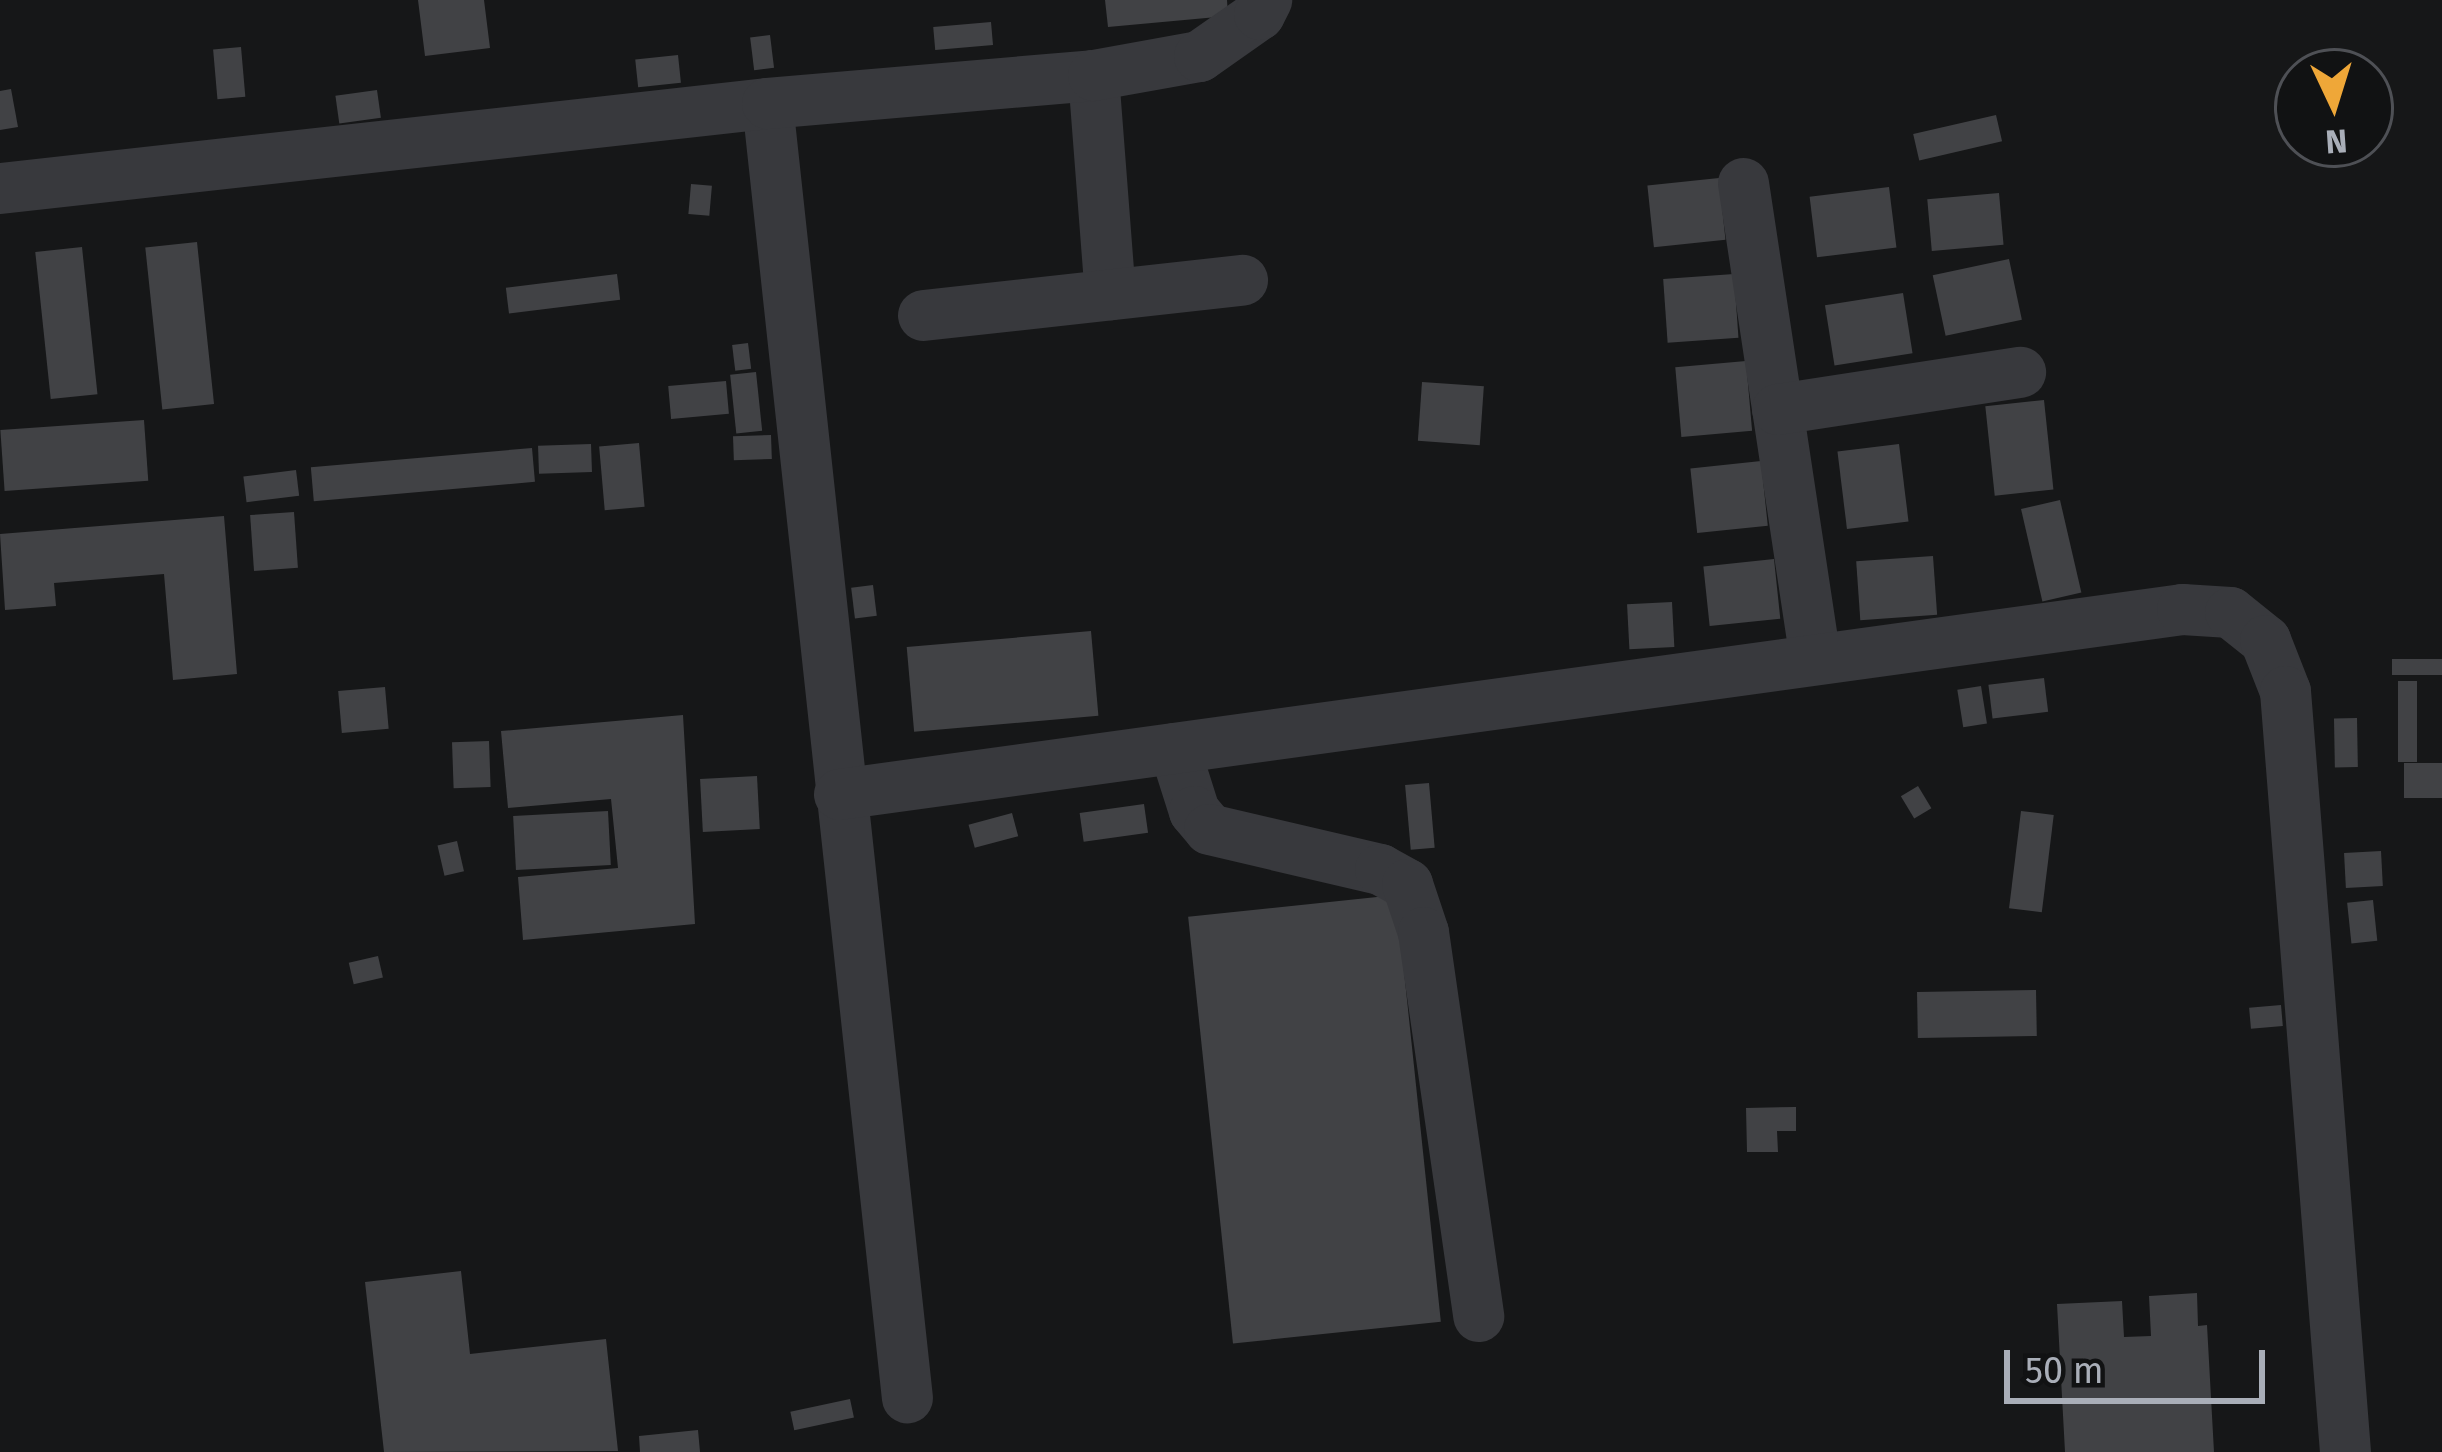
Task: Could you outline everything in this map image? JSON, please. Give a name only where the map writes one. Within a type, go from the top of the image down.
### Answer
[{"type":"street","points":[[0,188],[767,103],[1094,75],[1198,56],[1259,14],[1266,0]]},
{"type":"street","points":[[1094,75],[1110,294]]},
{"type":"street","points":[[767,103],[907,1396]]},
{"type":"street","points":[[1743,183],[1815,659]]},
{"type":"street","points":[[923,315],[1242,280]]},
{"type":"street","points":[[1777,409],[2020,372]]},
{"type":"street","points":[[839,794],[2182,609],[2230,613],[2265,640],[2285,691],[2344,1452]]},
{"type":"street","points":[[1174,748],[1193,811],[1209,829],[1379,869],[1408,884],[1423,932],[1478,1316]]},
{"type":"building","points":[[418,0],[484,0],[490,48],[425,56]]},
{"type":"building","points":[[1105,0],[1227,0],[1228,16],[1108,27]]},
{"type":"building","points":[[991,22],[993,45],[935,50],[933,27]]},
{"type":"building","points":[[770,35],[774,68],[754,70],[750,37]]},
{"type":"building","points":[[241,47],[245,97],[217,99],[213,49]]},
{"type":"building","points":[[678,55],[681,83],[638,87],[635,59]]},
{"type":"building","points":[[11,89],[18,127],[0,130],[0,91]]},
{"type":"building","points":[[377,90],[381,118],[339,124],[335,96]]},
{"type":"building","points":[[1996,115],[2002,141],[1919,160],[1913,134]]},
{"type":"building","points":[[1719,178],[1725,240],[1654,247],[1647,186]]},
{"type":"building","points":[[691,184],[712,186],[709,216],[688,214]]},
{"type":"building","points":[[1889,187],[1896,248],[1817,257],[1810,197]]},
{"type":"building","points":[[1999,193],[2004,245],[1932,251],[1927,199]]},
{"type":"building","points":[[197,242],[214,404],[162,410],[145,247]]},
{"type":"building","points":[[82,247],[97,394],[51,399],[35,252]]},
{"type":"building","points":[[2009,259],[2022,320],[1946,336],[1933,275]]},
{"type":"building","points":[[617,274],[620,300],[509,313],[506,288]]},
{"type":"building","points":[[1734,274],[1738,338],[1668,343],[1663,279]]},
{"type":"building","points":[[1903,293],[1913,353],[1835,366],[1825,305]]},
{"type":"building","points":[[748,343],[751,369],[735,371],[732,345]]},
{"type":"building","points":[[1746,361],[1752,431],[1681,437],[1675,367]]},
{"type":"building","points":[[756,372],[762,431],[736,433],[730,375]]},
{"type":"building","points":[[726,381],[729,414],[671,419],[668,386]]},
{"type":"building","points":[[1422,382],[1484,386],[1480,445],[1418,441]]},
{"type":"building","points":[[2044,400],[2053,490],[1995,496],[1985,406]]},
{"type":"building","points":[[144,420],[148,481],[5,491],[0,430]]},
{"type":"building","points":[[771,435],[772,459],[734,460],[733,436]]},
{"type":"building","points":[[639,443],[645,507],[605,510],[599,446]]},
{"type":"building","points":[[591,444],[592,472],[539,474],[538,446]]},
{"type":"building","points":[[1899,444],[1909,521],[1847,529],[1837,452]]},
{"type":"building","points":[[532,448],[535,482],[314,501],[311,467]]},
{"type":"building","points":[[1761,461],[1768,526],[1697,533],[1690,468]]},
{"type":"building","points":[[296,470],[299,496],[247,502],[243,476]]},
{"type":"building","points":[[2060,500],[2081,593],[2042,602],[2021,509]]},
{"type":"building","points":[[294,512],[298,568],[254,571],[250,515]]},
{"type":"building","points":[[224,516],[237,674],[173,680],[164,574],[54,583],[56,606],[5,610],[0,534]]},
{"type":"building","points":[[1933,556],[1937,615],[1860,620],[1856,561]]},
{"type":"building","points":[[1774,559],[1780,619],[1710,626],[1703,566]]},
{"type":"building","points":[[873,585],[877,616],[855,618],[851,588]]},
{"type":"building","points":[[1672,602],[1674,647],[1629,649],[1627,604]]},
{"type":"building","points":[[1091,631],[1098,716],[914,732],[907,647]]},
{"type":"building","points":[[2392,659],[2442,659],[2442,675],[2392,675]]},
{"type":"building","points":[[2044,678],[2048,712],[1993,719],[1988,685]]},
{"type":"building","points":[[2398,681],[2417,681],[2417,762],[2398,762]]},
{"type":"building","points":[[1981,686],[1987,724],[1963,727],[1957,690]]},
{"type":"building","points":[[385,687],[389,729],[342,733],[338,691]]},
{"type":"building","points":[[683,715],[695,924],[523,940],[518,877],[618,868],[611,799],[508,808],[501,731]]},
{"type":"building","points":[[2334,718],[2357,718],[2358,767],[2335,767]]},
{"type":"building","points":[[489,741],[491,787],[454,788],[452,742]]},
{"type":"building","points":[[2404,763],[2442,763],[2442,798],[2404,798]]},
{"type":"building","points":[[757,776],[760,829],[703,832],[700,779]]},
{"type":"building","points":[[1429,783],[1435,848],[1411,850],[1405,785]]},
{"type":"building","points":[[1918,786],[1931,808],[1914,819],[1901,796]]},
{"type":"building","points":[[1144,804],[1148,833],[1084,842],[1080,813]]},
{"type":"building","points":[[608,811],[611,865],[516,870],[513,816]]},
{"type":"building","points":[[2021,811],[2054,815],[2042,912],[2009,908]]},
{"type":"building","points":[[1012,813],[1018,836],[975,848],[969,825]]},
{"type":"building","points":[[457,841],[464,871],[444,876],[438,845]]},
{"type":"building","points":[[2381,851],[2383,886],[2346,888],[2344,853]]},
{"type":"building","points":[[1396,895],[1441,1322],[1233,1343],[1188,917]]},
{"type":"building","points":[[2373,900],[2377,941],[2351,943],[2347,903]]},
{"type":"building","points":[[378,956],[383,977],[354,984],[349,963]]},
{"type":"building","points":[[2036,990],[2037,1036],[1918,1038],[1917,992]]},
{"type":"building","points":[[2281,1005],[2283,1026],[2251,1029],[2249,1008]]},
{"type":"building","points":[[1796,1107],[1796,1131],[1777,1131],[1778,1152],[1747,1152],[1746,1108]]},
{"type":"building","points":[[461,1271],[470,1354],[606,1339],[618,1451],[384,1452],[365,1282]]},
{"type":"building","points":[[2197,1293],[2198,1326],[2207,1325],[2214,1452],[2065,1452],[2057,1304],[2122,1301],[2124,1337],[2151,1336],[2149,1296]]},
{"type":"building","points":[[850,1399],[854,1418],[794,1430],[790,1412]]},
{"type":"building","points":[[698,1430],[700,1452],[640,1452],[639,1436]]}]
